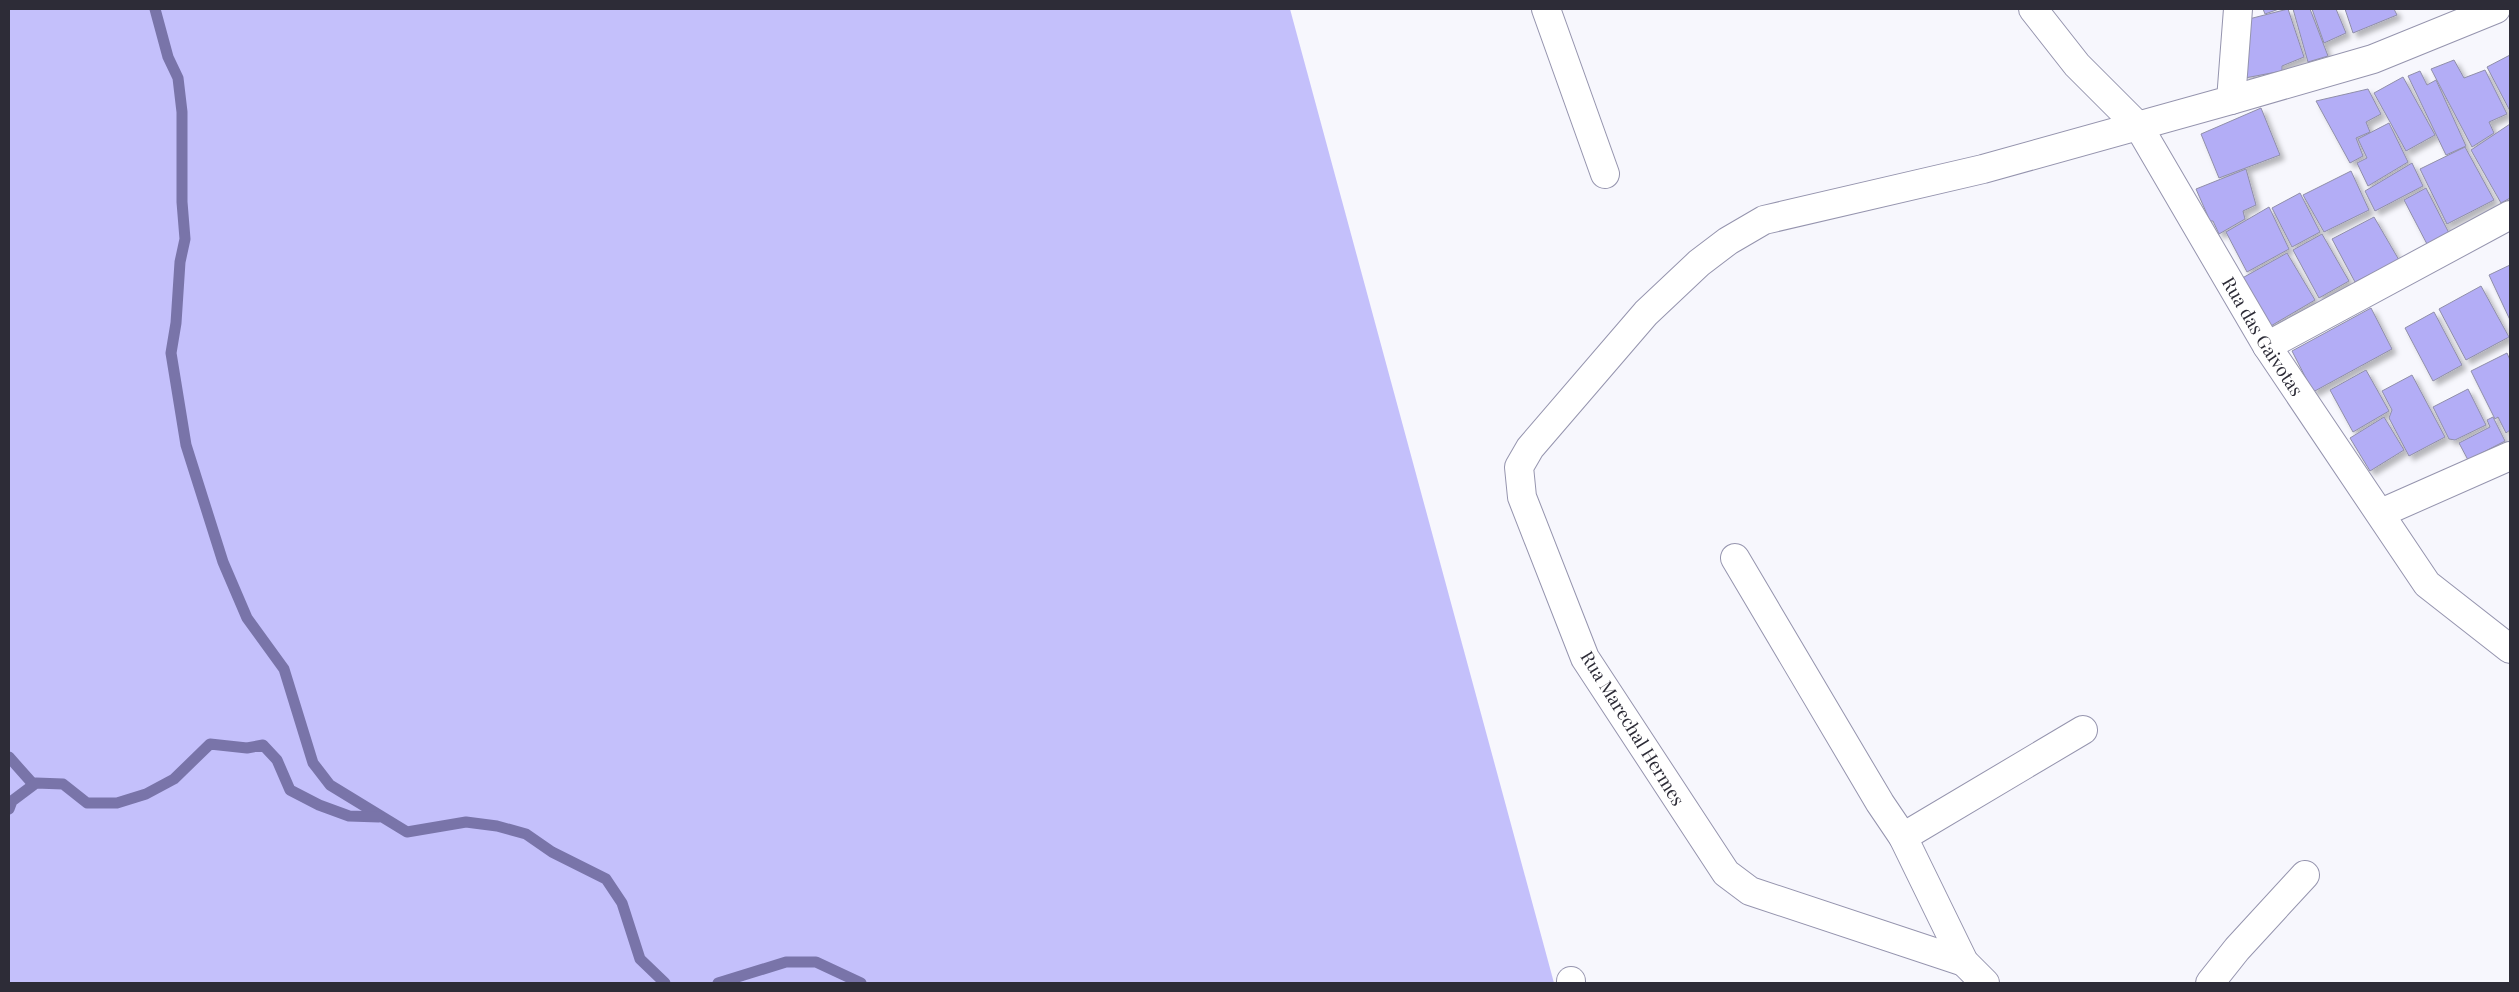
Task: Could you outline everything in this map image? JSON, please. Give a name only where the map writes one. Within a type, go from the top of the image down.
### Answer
[{"type":"street","points":[[1546,9],[1605,174]]},
{"type":"street","name":"Rua das Gaivotas","points":[[2033,9],[2078,65],[2139,127],[2267,346],[2428,584],[2510,649]]},
{"type":"street","points":[[2231,100],[2238,9]]},
{"type":"street","name":"Rua Marechal Hermes","points":[[1964,962],[1750,891],[1726,873],[1585,658],[1522,497],[1519,468],[1530,448],[1646,313],[1699,263],[1728,241],[1764,220],[1983,170],[2139,127],[2373,59],[2496,9]]},
{"type":"street","points":[[2267,346],[2510,215]]},
{"type":"street","points":[[2381,514],[2510,456]]},
{"type":"street","points":[[1735,558],[1880,803],[1904,836],[1964,962],[1986,983]]},
{"type":"street","points":[[1904,836],[2083,730]]},
{"type":"street","points":[[2210,983],[2237,949],[2306,875]]},
{"type":"shaded area","points":[[9,9],[1290,9],[1554,983],[9,983]]},
{"type":"building","points":[[2263,9],[2279,9],[2265,14]]},
{"type":"building","points":[[2288,9],[2304,57],[2282,66],[2282,71],[2245,78],[2245,20]]},
{"type":"building","points":[[2293,9],[2310,9],[2328,56],[2308,62]]},
{"type":"building","points":[[2312,9],[2336,9],[2346,33],[2324,43]]},
{"type":"building","points":[[2345,9],[2394,9],[2397,15],[2353,33]]},
{"type":"building","points":[[2510,55],[2510,111],[2487,67]]},
{"type":"building","points":[[2454,60],[2464,78],[2485,70],[2507,114],[2489,122],[2494,133],[2472,147],[2431,69]]},
{"type":"building","points":[[2420,71],[2427,85],[2436,80],[2466,146],[2446,155],[2408,76]]},
{"type":"building","points":[[2403,77],[2435,135],[2406,151],[2374,93]]},
{"type":"building","points":[[2368,89],[2381,114],[2366,122],[2370,132],[2356,138],[2363,156],[2350,163],[2316,101]]},
{"type":"building","points":[[2261,108],[2280,155],[2219,178],[2201,134]]},
{"type":"building","points":[[2389,123],[2408,162],[2368,186],[2357,163],[2367,158],[2358,139]]},
{"type":"building","points":[[2510,124],[2510,198],[2501,203],[2471,150]]},
{"type":"building","points":[[2465,147],[2494,200],[2447,224],[2420,169]]},
{"type":"building","points":[[2412,163],[2423,186],[2375,211],[2365,191]]},
{"type":"building","points":[[2246,169],[2256,205],[2243,211],[2245,219],[2219,234],[2213,221],[2210,221],[2196,189]]},
{"type":"building","points":[[2351,171],[2369,210],[2324,232],[2303,195]]},
{"type":"building","points":[[2426,188],[2450,235],[2428,246],[2404,200]]},
{"type":"building","points":[[2300,193],[2320,232],[2292,247],[2272,208]]},
{"type":"building","points":[[2269,207],[2289,249],[2247,272],[2226,232]]},
{"type":"building","points":[[2374,217],[2399,260],[2355,282],[2332,239]]},
{"type":"building","points":[[2322,234],[2349,281],[2319,298],[2293,250]]},
{"type":"building","points":[[2287,253],[2315,300],[2264,330],[2237,281]]},
{"type":"building","points":[[2510,265],[2510,320],[2489,275]]},
{"type":"building","points":[[2481,286],[2509,337],[2466,360],[2439,309]]},
{"type":"building","points":[[2371,308],[2392,349],[2313,392],[2292,351]]},
{"type":"building","points":[[2434,312],[2462,365],[2433,381],[2405,328]]},
{"type":"building","points":[[2507,353],[2510,360],[2510,430],[2506,433],[2498,417],[2495,419],[2471,371]]},
{"type":"building","points":[[2366,370],[2389,411],[2353,432],[2330,390]]},
{"type":"building","points":[[2412,375],[2445,437],[2409,456],[2389,418],[2392,410],[2382,391]]},
{"type":"building","points":[[2468,389],[2486,425],[2455,440],[2449,439],[2433,407]]},
{"type":"building","points":[[2384,417],[2404,450],[2370,471],[2350,438]]},
{"type":"building","points":[[2493,417],[2505,441],[2468,460],[2459,443],[2490,427],[2487,420]]},
{"type":"waterway","points":[[155,9],[168,57],[178,78],[182,112],[182,202],[185,239],[180,262],[176,323],[171,353],[186,445],[223,562],[247,618],[284,669],[313,763],[330,785],[407,832],[466,822],[497,826],[526,834],[552,852],[606,879],[622,903],[640,959],[665,983]]},
{"type":"waterway","points":[[9,809],[12,801],[36,783],[63,784],[87,803],[117,803],[146,794],[174,779],[210,744],[247,748],[263,745],[277,760],[290,790],[319,805],[349,816],[379,817]]},
{"type":"waterway","points":[[9,757],[33,784]]},
{"type":"waterway","points":[[718,983],[786,962],[816,962],[861,983]]}]
